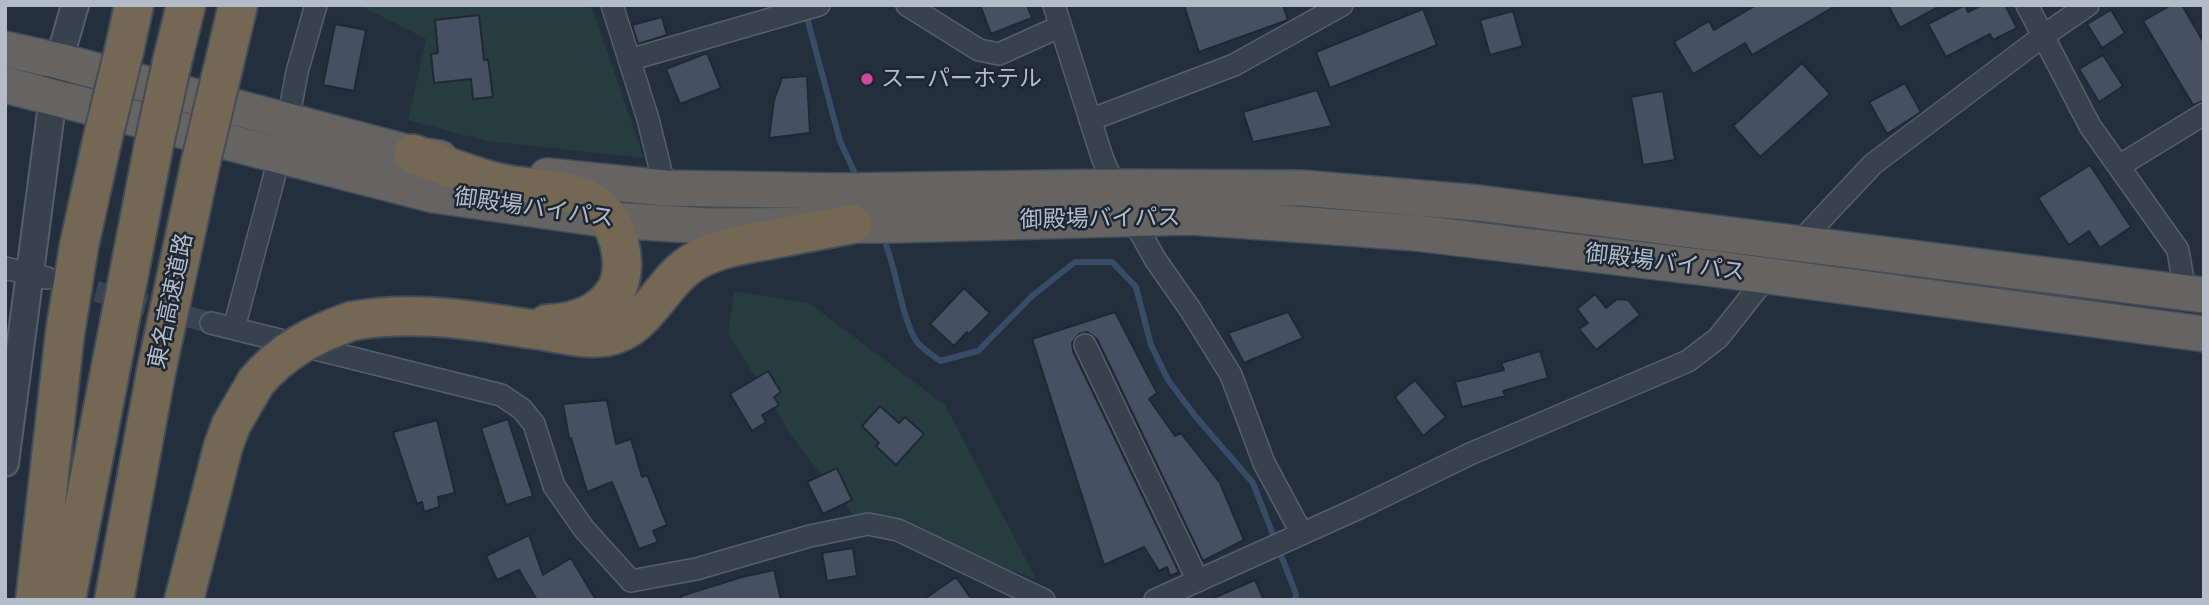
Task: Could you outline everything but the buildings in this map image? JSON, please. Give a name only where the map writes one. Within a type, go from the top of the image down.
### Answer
[{"type":"highway","points":[[34,600],[65,333],[79,246],[134,5]]},
{"type":"highway","name":"東名高速道路","points":[[66,600],[153,149],[186,5]]},
{"type":"highway","name":"東名高速道路","points":[[114,600],[156,372],[238,5]]},
{"type":"highway","name":"御殿場バイパス","points":[[5,49],[412,154],[555,178],[846,207],[894,225],[1190,217],[1416,233],[2204,334]]},
{"type":"highway","name":"御殿場バイパス","points":[[5,85],[434,195],[609,220],[708,226],[846,207],[880,190],[1302,188],[1479,203],[2194,293]]},
{"type":"highway","points":[[412,154],[497,182],[581,197],[602,210],[609,220],[619,246],[621,272],[617,287],[602,307],[568,322],[498,324]]},
{"type":"highway","points":[[184,600],[231,425],[256,382],[269,366],[285,353],[328,329],[352,321],[402,315],[459,318],[592,337],[619,333],[632,327],[643,317],[680,271],[707,255],[846,207]]},
{"type":"street","points":[[5,463],[27,273],[53,97],[59,61],[75,5]]},
{"type":"street","points":[[288,121],[297,72],[316,5]]},
{"type":"street","points":[[612,5],[648,118],[665,188]]},
{"type":"street","points":[[629,60],[750,15],[819,5]]},
{"type":"street","points":[[907,5],[979,50],[999,54],[1059,27]]},
{"type":"street","points":[[1054,5],[1102,157],[1115,187],[1155,259],[1231,375],[1264,463],[1302,534]]},
{"type":"street","points":[[1090,120],[1234,65],[1342,5]]},
{"type":"street","points":[[2027,5],[2090,126],[2178,250],[2194,293]]},
{"type":"street","points":[[1155,600],[1470,454],[1688,361],[1717,338],[1766,276],[1873,164],[2088,5]]},
{"type":"street","points":[[2119,166],[2204,114]]},
{"type":"street","points":[[234,328],[280,155]]},
{"type":"street","points":[[211,323],[501,396],[522,409],[534,424],[554,486],[629,590],[810,536],[868,524],[898,530],[1044,600]]},
{"type":"street","points":[[1085,345],[1198,581]]},
{"type":"green space","points":[[359,5],[591,5],[644,158],[486,141],[408,120],[426,39]]},
{"type":"green space","points":[[734,291],[809,303],[945,405],[1036,579],[855,517],[797,444],[728,333]]},
{"type":"waterway","points":[[806,14],[840,141],[858,180]]},
{"type":"waterway","points":[[882,235],[905,315],[915,339],[940,361],[978,351],[1032,296],[1075,262],[1112,262],[1136,287],[1151,345],[1168,380],[1253,483],[1296,594],[1295,600]]},
{"type":"tunnel","points":[[66,283],[211,323]]},
{"type":"place","name":"スーパーホテル","points":[[867,79]]}]
